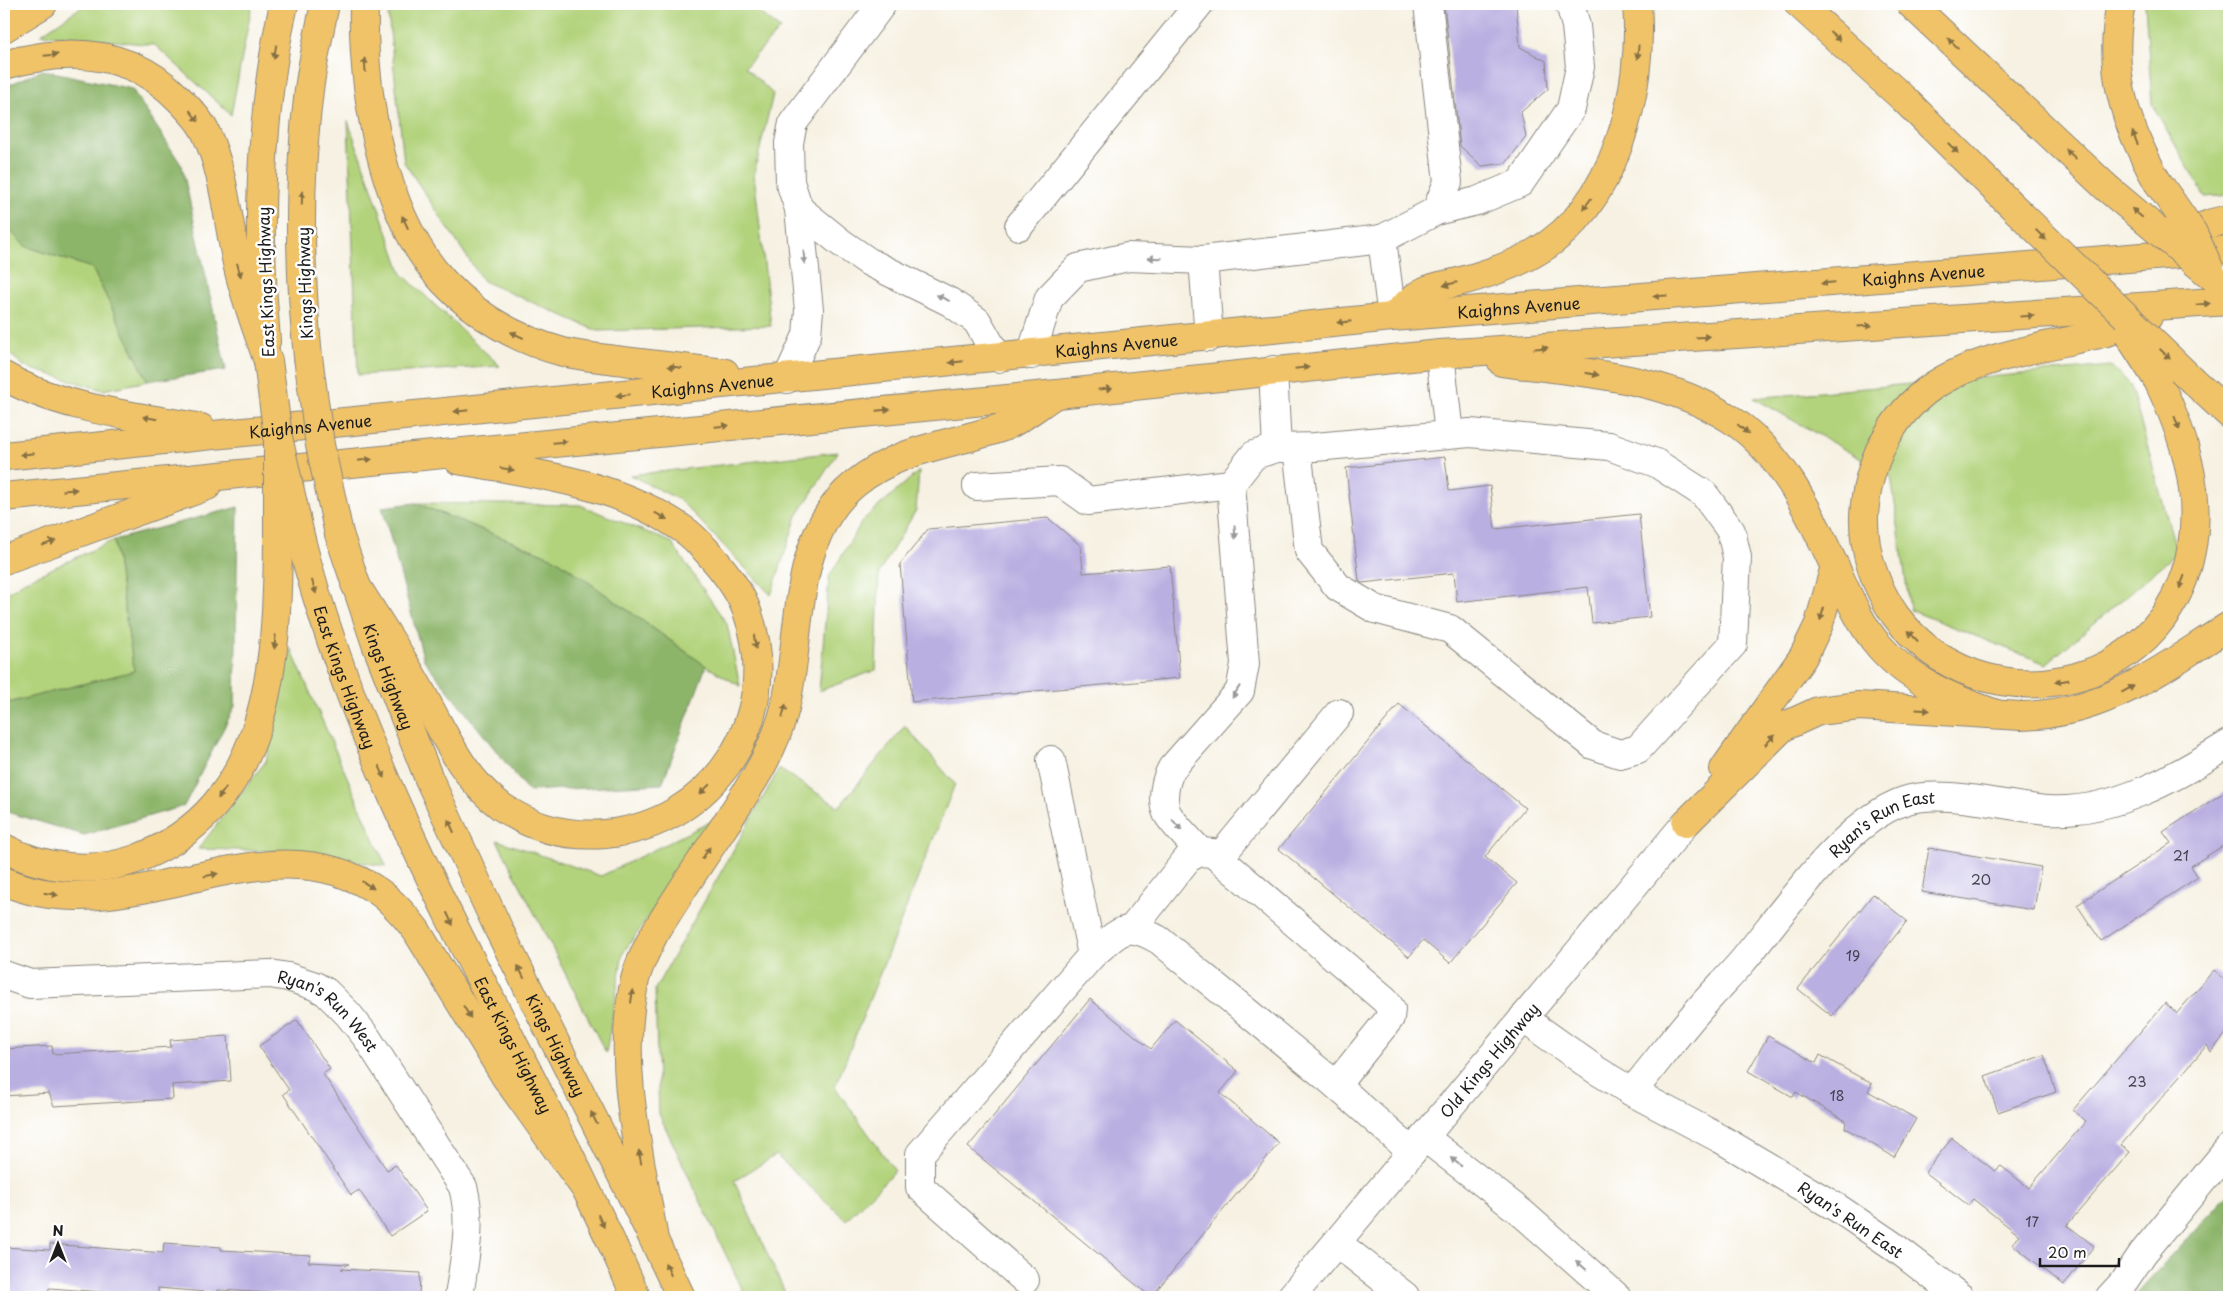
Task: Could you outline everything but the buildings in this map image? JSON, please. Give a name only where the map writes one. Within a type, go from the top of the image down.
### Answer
[{"type":"main road","points":[[4,28],[43,4]]},
{"type":"main road","name":"East Kings Highway","points":[[284,4],[271,82],[264,160],[263,307],[289,540],[312,582],[343,674],[382,773],[471,962],[585,1188],[636,1297]]},
{"type":"main road","name":"Kings Highway","points":[[325,4],[309,88],[304,140],[302,262],[308,357],[320,445],[339,534],[379,653],[429,779],[500,930],[681,1297]]},
{"type":"main road","points":[[364,4],[365,69],[372,113],[385,166],[405,223],[424,255],[444,282],[491,321],[515,334],[564,352],[589,357],[782,379]]},
{"type":"main road","points":[[1392,317],[1424,291],[1490,273],[1536,252],[1556,238],[1586,206],[1610,165],[1627,117],[1638,59],[1637,4]]},
{"type":"main road","points":[[1799,4],[1904,99],[2104,296],[2229,414]]},
{"type":"main road","points":[[1911,4],[2107,188],[2222,286]]},
{"type":"main road","points":[[2121,4],[2115,46],[2121,96],[2135,139],[2157,182],[2193,233],[2222,286]]},
{"type":"main road","points":[[4,65],[51,54],[104,57],[128,65],[152,77],[191,110],[204,130],[220,172],[237,265],[268,361]]},
{"type":"main road","points":[[2121,257],[2212,223],[2229,219]]},
{"type":"main road","name":"Kaighns Avenue","points":[[4,456],[1031,355],[1392,317],[1788,286],[2121,257],[2229,250]]},
{"type":"main road","points":[[2104,296],[2157,379],[2171,406],[2188,458],[2195,507],[2191,552],[2175,599],[2162,618],[2146,636],[2112,663],[2091,673],[2068,680],[2023,684],[2000,682],[1976,676],[1935,655],[1917,640],[1890,606],[1879,588],[1870,566],[1865,529],[1865,499],[1869,478],[1886,437],[1899,418],[1916,400],[1956,373],[1981,364],[2105,332],[2177,306]]},
{"type":"main road","points":[[4,497],[1057,394],[1440,354],[2177,306],[2229,301]]},
{"type":"main road","points":[[1440,354],[1626,379],[1685,397],[1718,412],[1732,421],[1754,438],[1787,477],[1800,497],[1864,626],[1880,648],[1901,667],[1944,694],[1996,714]]},
{"type":"main road","points":[[4,376],[42,394],[73,403],[232,433]]},
{"type":"main road","points":[[654,1240],[630,1084],[629,1018],[633,988],[653,936],[755,778],[774,741],[785,709],[804,582],[817,537],[840,499],[855,483],[873,471],[892,460],[913,452],[1004,426],[1057,394]]},
{"type":"main road","points":[[355,584],[415,681],[457,757],[484,791],[500,805],[534,824],[552,830],[582,835],[618,833],[646,826],[680,810],[696,798],[726,767],[738,749],[748,728],[758,683],[754,636],[748,612],[737,590],[724,570],[688,533],[650,510],[607,491],[571,481],[424,455]]},
{"type":"main road","points":[[4,560],[246,472]]},
{"type":"main road","points":[[4,848],[38,861],[58,865],[106,866],[143,856],[174,841],[213,805],[244,758],[264,704],[289,540]]},
{"type":"main road","points":[[1686,823],[1803,657],[1819,624],[1835,566]]},
{"type":"main road","points":[[1686,823],[1783,727],[1818,711],[1859,706],[2044,715],[2097,703],[2134,685],[2229,626]]},
{"type":"main road","points":[[4,881],[33,891],[62,896],[92,896],[120,894],[253,866],[279,863],[308,864],[333,870],[357,879],[380,892],[400,910],[416,930],[505,1076],[585,1188]]},
{"type":"street","points":[[782,379],[807,335],[809,310],[799,209],[790,182],[789,143],[793,123],[882,4]]},
{"type":"street","points":[[1018,226],[1199,4]]},
{"type":"street","points":[[1428,4],[1448,182],[1436,211]]},
{"type":"street","points":[[1031,355],[1049,298],[1078,268],[1128,257],[1203,260],[1382,239],[1436,211],[1477,201],[1520,183],[1571,109],[1580,66],[1576,26],[1570,4]]},
{"type":"street","points":[[799,209],[840,242],[869,262],[950,302],[978,321],[998,358]]},
{"type":"street","points":[[1382,239],[1392,317]]},
{"type":"street","points":[[1203,260],[1209,337]]},
{"type":"street","points":[[1440,354],[1449,434]]},
{"type":"street","points":[[978,486],[1060,481],[1088,501],[1231,484],[1254,456],[1287,448],[1449,434],[1470,433],[1610,446],[1656,463],[1704,494],[1731,531],[1737,557],[1733,644],[1638,749],[1620,754],[1593,745],[1450,629],[1375,609],[1338,587],[1309,552],[1287,448],[1274,370]]},
{"type":"street","points":[[1231,484],[1245,664],[1240,691],[1172,768],[1167,776],[1164,796],[1167,813],[1210,855],[1385,1000],[1392,1009],[1390,1018],[1336,1085]]},
{"type":"street","points":[[1132,928],[1188,858],[1210,855],[1339,713]]},
{"type":"street","name":"Ryan's Run East","points":[[1632,1092],[1701,1006],[1743,961],[1815,872],[1850,836],[1875,816],[1905,800],[1938,796],[2049,810],[2086,808],[2123,798],[2158,784],[2190,769],[2229,744]]},
{"type":"street","points":[[1051,760],[1092,955]]},
{"type":"street","name":"Old Kings Highway","points":[[1291,1297],[1686,823]]},
{"type":"street","points":[[1025,1280],[920,1187],[920,1154],[1092,955],[1122,930],[1132,928],[1143,931],[1158,940],[1336,1085],[1418,1145],[1522,1214],[1617,1297]]},
{"type":"street","name":"Ryan's Run West","points":[[4,975],[30,984],[270,974],[300,980],[326,992],[367,1038],[463,1187],[468,1206],[469,1220],[459,1297]]},
{"type":"street","name":"Ryan's Run East","points":[[1523,1018],[1596,1070],[1632,1092],[1737,1149],[1839,1209],[1885,1240],[1960,1297]]},
{"type":"street","points":[[2110,1297],[2229,1148]]},
{"type":"street","points":[[1337,1242],[1405,1296]]},
{"type":"green space","points":[[86,4],[252,4],[231,115],[155,45],[41,34]]},
{"type":"green space","points":[[387,4],[748,4],[780,29],[745,67],[773,94],[754,174],[771,326],[598,331],[483,281],[404,162]]},
{"type":"green space","points":[[2145,4],[2229,4],[2229,195],[2205,197],[2152,104]]},
{"type":"green space","points":[[43,70],[132,89],[182,166],[226,370],[148,381],[92,268],[25,246],[4,225],[4,87]]},
{"type":"green space","points":[[348,121],[402,274],[500,366],[358,375]]},
{"type":"green space","points":[[4,225],[25,246],[92,268],[148,381],[103,390],[25,367],[4,349]]},
{"type":"green space","points":[[2111,366],[2130,384],[2177,553],[2046,664],[1910,610],[1891,476],[1754,398]]},
{"type":"green space","points":[[838,452],[797,516],[771,595],[680,500],[630,475]]},
{"type":"green space","points":[[919,471],[916,510],[879,573],[876,670],[819,691],[829,577],[863,520]]},
{"type":"green space","points":[[415,503],[580,505],[671,542],[727,624],[740,686],[706,666],[556,559]]},
{"type":"green space","points":[[415,503],[556,559],[706,666],[662,784],[528,791],[424,660],[382,507]]},
{"type":"green space","points":[[238,507],[235,706],[184,806],[84,835],[4,811],[4,704],[134,671],[114,540]]},
{"type":"green space","points":[[114,540],[134,671],[4,704],[4,595],[25,581]]},
{"type":"green space","points":[[291,649],[386,866],[282,851],[198,849],[266,761]]},
{"type":"green space","points":[[905,726],[955,784],[835,1087],[895,1171],[846,1220],[776,1155],[734,1181],[787,1297],[746,1297],[659,1114],[655,989],[779,769],[839,807]]},
{"type":"green space","points":[[718,818],[623,953],[606,1053],[497,840],[601,876]]},
{"type":"green space","points":[[2229,1194],[2229,1297],[2133,1297]]}]
